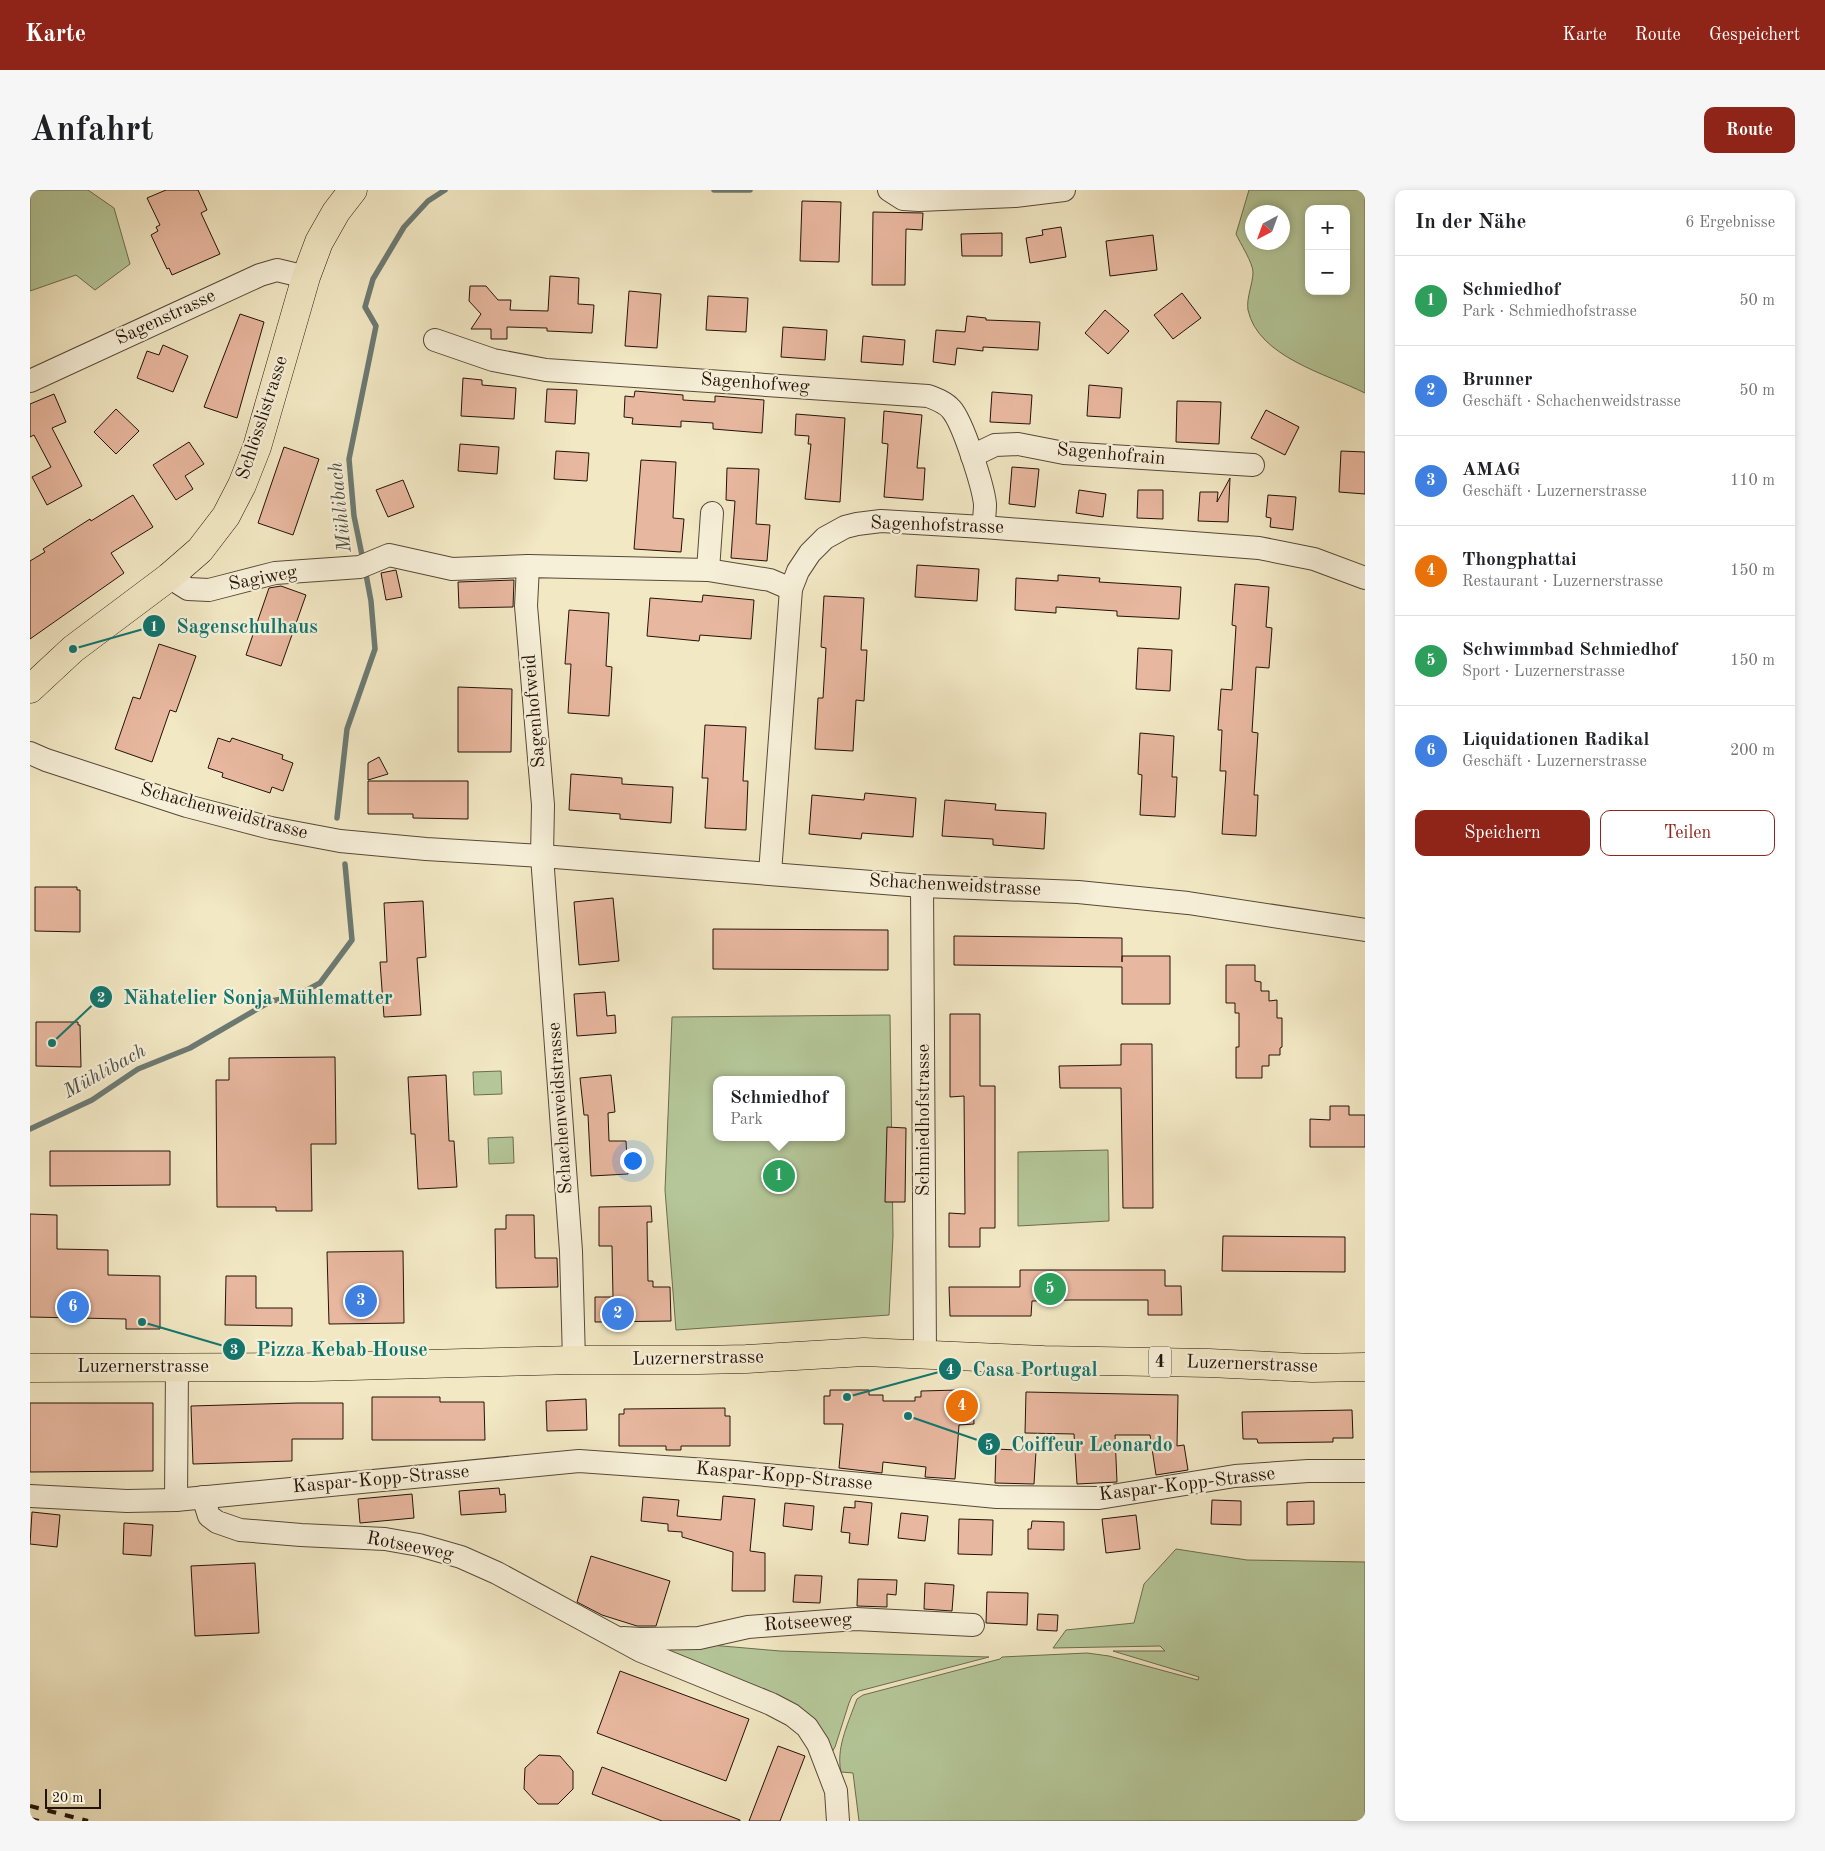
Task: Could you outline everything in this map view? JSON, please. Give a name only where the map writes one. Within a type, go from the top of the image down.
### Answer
[{"type":"main road","name":"Schlösslistrasse","points":[[30,689],[73,650],[169,577],[200,550],[226,516],[258,447],[306,277],[319,242],[336,212],[353,190]]},
{"type":"main road","name":"Luzernerstrasse","points":[[30,1368],[314,1367],[574,1360],[746,1359],[864,1352],[1044,1360],[1208,1363],[1312,1368],[1365,1367]]},
{"type":"street","points":[[889,190],[903,199],[919,200],[1015,196],[1064,190]]},
{"type":"street","name":"Sagenstrasse","points":[[30,380],[260,275],[277,270],[306,277]]},
{"type":"street","name":"Sagenhofweg","points":[[434,340],[493,360],[546,370],[928,396],[941,401],[951,410],[958,422],[980,479],[984,504],[983,527]]},
{"type":"street","name":"Sagenhofrain","points":[[972,456],[995,445],[1018,444],[1064,453],[1252,465]]},
{"type":"street","points":[[708,570],[712,513]]},
{"type":"street","name":"Sagenhofstrasse","points":[[770,873],[791,589],[798,571],[810,553],[825,538],[845,527],[881,521],[1259,548],[1314,559],[1365,578]]},
{"type":"street","name":"Sagiweg","points":[[169,577],[188,589],[209,590],[275,573],[360,567],[389,555],[452,569],[528,566]]},
{"type":"street","points":[[528,566],[708,570],[770,580],[791,589]]},
{"type":"street","name":"Sagenhofweid","points":[[528,566],[526,606],[543,804],[542,856]]},
{"type":"street","name":"Schachenweidstrasse","points":[[30,753],[46,760],[187,806],[271,828],[340,840],[388,846],[770,873],[922,886],[1078,892],[1188,903],[1365,930]]},
{"type":"street","name":"Schachenweidstrasse","points":[[542,856],[571,1251],[574,1360]]},
{"type":"street","name":"Schmiedhofstrasse","points":[[922,886],[925,1354]]},
{"type":"street","points":[[176,1500],[177,1367]]},
{"type":"street","name":"Kaspar-Kopp-Strasse","points":[[30,1496],[127,1501],[176,1500],[579,1461],[735,1472],[1006,1497],[1098,1498],[1235,1476],[1308,1471],[1365,1471]]},
{"type":"street","name":"Rotseeweg","points":[[203,1497],[209,1516],[217,1522],[240,1530],[385,1539],[419,1545],[461,1557],[641,1651],[771,1704],[792,1715],[807,1727],[818,1744],[836,1791],[838,1821]]},
{"type":"street","name":"Rotseeweg","points":[[615,1637],[641,1639],[699,1638],[748,1627],[856,1619],[973,1625]]},
{"type":"green space","points":[[30,190],[88,190],[114,208],[130,264],[95,290],[76,275],[30,291]]},
{"type":"green space","points":[[1249,190],[1365,190],[1365,393],[1296,362],[1279,352],[1265,340],[1254,326],[1248,310],[1253,277],[1249,258],[1236,234]]},
{"type":"green space","points":[[890,1015],[893,1236],[889,1315],[676,1330],[665,1190],[672,1017]]},
{"type":"green space","points":[[501,1071],[502,1094],[474,1095],[473,1072]]},
{"type":"green space","points":[[513,1137],[514,1163],[489,1164],[488,1138]]},
{"type":"green space","points":[[1108,1150],[1109,1221],[1018,1226],[1018,1152]]},
{"type":"green space","points":[[1176,1549],[1247,1560],[1365,1562],[1365,1821],[859,1821],[853,1773],[841,1772],[840,1755],[843,1738],[855,1704],[857,1699],[863,1695],[1002,1657],[1087,1653],[1109,1656],[1198,1680],[1199,1677],[1113,1651],[1165,1651],[1160,1646],[1053,1648],[1066,1630],[1134,1623],[1144,1584]]},
{"type":"green space","points":[[638,1642],[699,1644],[780,1651],[989,1657],[859,1691],[852,1696],[832,1752],[830,1748]]},
{"type":"building","points":[[166,190],[198,190],[207,210],[201,213],[220,254],[172,275],[169,268],[167,269],[151,235],[158,231],[156,227],[160,225],[147,198]]},
{"type":"building","points":[[802,201],[841,202],[839,262],[800,261]]},
{"type":"building","points":[[873,212],[923,213],[922,230],[906,229],[905,285],[872,285]]},
{"type":"building","points":[[1061,227],[1066,257],[1030,263],[1026,238],[1043,235],[1042,230]]},
{"type":"building","points":[[1002,233],[1002,256],[962,256],[961,234]]},
{"type":"building","points":[[1153,235],[1157,270],[1110,276],[1106,241]]},
{"type":"building","points":[[550,276],[579,278],[578,304],[594,305],[592,333],[547,331],[547,328],[507,327],[507,339],[491,339],[491,329],[471,329],[481,314],[469,301],[470,286],[486,286],[498,300],[511,300],[510,310],[548,311]]},
{"type":"building","points":[[629,291],[661,294],[657,348],[625,346]]},
{"type":"building","points":[[1182,293],[1201,318],[1173,339],[1154,315]]},
{"type":"building","points":[[708,296],[748,298],[746,332],[706,330]]},
{"type":"building","points":[[1105,310],[1129,331],[1108,354],[1085,333]]},
{"type":"building","points":[[240,314],[264,322],[237,418],[204,407]]},
{"type":"building","points":[[967,316],[986,318],[986,320],[1040,322],[1038,350],[983,347],[983,351],[957,348],[955,365],[933,362],[936,330],[965,332]]},
{"type":"building","points":[[783,327],[827,330],[825,360],[781,357]]},
{"type":"building","points":[[863,336],[905,340],[903,365],[861,362]]},
{"type":"building","points":[[163,345],[188,356],[173,392],[137,378],[147,351],[159,355]]},
{"type":"building","points":[[463,378],[482,380],[482,385],[516,388],[514,419],[461,416]]},
{"type":"building","points":[[1089,385],[1122,388],[1120,418],[1087,416]]},
{"type":"building","points":[[547,389],[577,390],[575,424],[545,422]]},
{"type":"building","points":[[635,391],[683,395],[683,400],[715,402],[715,396],[764,400],[762,433],[713,429],[713,423],[681,421],[681,427],[632,424],[633,418],[624,417],[625,396],[634,397]]},
{"type":"building","points":[[992,392],[1032,395],[1030,424],[990,422]]},
{"type":"building","points":[[54,394],[66,422],[52,428],[82,486],[47,505],[32,477],[51,467],[34,435],[30,437],[30,404]]},
{"type":"building","points":[[1177,401],[1221,402],[1219,444],[1176,442]]},
{"type":"building","points":[[116,409],[139,431],[116,454],[94,432]]},
{"type":"building","points":[[1266,410],[1299,427],[1285,455],[1251,438]]},
{"type":"building","points":[[884,411],[922,415],[917,468],[925,468],[923,500],[884,497],[888,444],[882,443]]},
{"type":"building","points":[[796,414],[845,418],[840,502],[805,499],[811,444],[808,444],[809,436],[795,435]]},
{"type":"building","points":[[189,442],[204,464],[185,476],[193,489],[176,500],[153,465]]},
{"type":"building","points":[[460,444],[499,447],[497,474],[458,471]]},
{"type":"building","points":[[284,447],[319,459],[293,535],[258,523]]},
{"type":"building","points":[[556,451],[589,453],[587,481],[554,479]]},
{"type":"building","points":[[1341,451],[1365,452],[1365,494],[1339,492]]},
{"type":"building","points":[[641,460],[676,462],[673,518],[684,519],[681,552],[634,549]]},
{"type":"building","points":[[1012,467],[1039,469],[1035,507],[1009,504]]},
{"type":"building","points":[[727,468],[759,469],[756,524],[770,525],[767,561],[731,558],[735,501],[726,500]]},
{"type":"building","points":[[1230,478],[1228,522],[1198,521],[1200,492],[1218,492],[1217,502]]},
{"type":"building","points":[[403,480],[414,507],[388,517],[376,490]]},
{"type":"building","points":[[1079,490],[1106,494],[1103,517],[1076,513]]},
{"type":"building","points":[[1138,490],[1163,490],[1163,519],[1137,518]]},
{"type":"building","points":[[133,495],[153,527],[111,553],[124,573],[30,639],[30,561],[45,552],[43,549],[90,519],[91,521]]},
{"type":"building","points":[[1268,495],[1296,497],[1293,530],[1270,527],[1271,518],[1266,517]]},
{"type":"building","points":[[917,565],[979,569],[977,601],[915,597]]},
{"type":"building","points":[[396,570],[402,597],[386,600],[381,573]]},
{"type":"building","points":[[1058,575],[1100,578],[1099,582],[1181,587],[1179,619],[1117,616],[1117,611],[1056,607],[1056,613],[1015,610],[1016,578],[1058,581]]},
{"type":"building","points":[[514,580],[513,607],[459,608],[458,582]]},
{"type":"building","points":[[1235,584],[1269,587],[1266,627],[1272,628],[1269,668],[1256,667],[1252,732],[1258,733],[1254,795],[1258,795],[1256,836],[1222,834],[1226,771],[1220,771],[1222,730],[1218,730],[1221,689],[1232,690],[1236,626],[1232,625]]},
{"type":"building","points":[[281,586],[306,595],[281,666],[246,655],[269,588]]},
{"type":"building","points":[[703,595],[754,600],[751,639],[700,635],[699,641],[647,636],[650,598],[702,602]]},
{"type":"building","points":[[824,596],[864,598],[861,650],[867,650],[864,701],[856,700],[853,751],[815,749],[818,698],[823,698],[826,648],[821,647]]},
{"type":"building","points":[[569,610],[609,613],[606,666],[612,667],[609,716],[568,713],[571,664],[565,664]]},
{"type":"building","points":[[159,644],[196,656],[176,712],[170,710],[152,762],[115,749],[133,697],[140,699]]},
{"type":"building","points":[[1138,648],[1172,650],[1170,691],[1136,689]]},
{"type":"building","points":[[458,687],[512,689],[511,752],[458,752]]},
{"type":"building","points":[[705,725],[746,727],[743,781],[748,781],[746,830],[705,828],[708,778],[702,778]]},
{"type":"building","points":[[1140,733],[1174,736],[1172,777],[1177,777],[1175,817],[1140,815],[1142,775],[1138,774]]},
{"type":"building","points":[[218,738],[230,742],[232,738],[283,755],[282,759],[293,763],[283,791],[272,787],[270,793],[222,777],[223,773],[208,768]]},
{"type":"building","points":[[379,757],[388,774],[368,780],[368,763]]},
{"type":"building","points":[[571,774],[622,778],[622,784],[673,787],[671,823],[620,819],[620,814],[569,810]]},
{"type":"building","points":[[368,781],[468,781],[468,819],[413,818],[413,814],[368,814]]},
{"type":"building","points":[[865,793],[916,798],[913,837],[862,833],[861,839],[809,834],[812,795],[864,800]]},
{"type":"building","points":[[945,800],[996,804],[995,810],[1046,813],[1044,849],[993,845],[993,839],[942,836]]},
{"type":"building","points":[[35,887],[77,887],[77,890],[80,890],[80,932],[35,931]]},
{"type":"building","points":[[613,898],[619,961],[579,965],[574,902]]},
{"type":"building","points":[[423,901],[426,957],[417,958],[421,1015],[384,1017],[380,962],[387,962],[384,903]]},
{"type":"building","points":[[713,929],[888,930],[888,970],[713,969]]},
{"type":"building","points":[[954,936],[1122,938],[1122,956],[1170,956],[1170,1004],[1122,1004],[1122,967],[954,965]]},
{"type":"building","points":[[1226,965],[1255,965],[1255,981],[1261,982],[1261,991],[1269,991],[1269,1001],[1277,1000],[1277,1018],[1282,1018],[1282,1047],[1280,1048],[1280,1055],[1269,1055],[1269,1066],[1262,1066],[1262,1078],[1236,1078],[1236,1047],[1239,1047],[1239,1013],[1235,1013],[1235,1003],[1226,1003]]},
{"type":"building","points":[[605,992],[607,1016],[615,1015],[616,1033],[577,1036],[574,994]]},
{"type":"building","points":[[950,1014],[980,1014],[980,1086],[995,1086],[995,1228],[980,1228],[980,1247],[949,1247],[949,1213],[965,1214],[964,1096],[950,1097]]},
{"type":"building","points":[[36,1022],[78,1022],[78,1025],[80,1025],[81,1067],[36,1066]]},
{"type":"building","points":[[1121,1044],[1152,1044],[1153,1208],[1123,1208],[1121,1088],[1060,1088],[1059,1066],[1121,1065]]},
{"type":"building","points":[[335,1057],[336,1144],[311,1144],[312,1211],[276,1211],[276,1207],[217,1207],[216,1080],[229,1080],[229,1058]]},
{"type":"building","points":[[446,1075],[449,1141],[454,1141],[457,1187],[418,1189],[415,1134],[411,1134],[408,1077]]},
{"type":"building","points":[[611,1075],[615,1112],[608,1113],[609,1141],[626,1141],[628,1174],[591,1176],[588,1115],[584,1115],[580,1078]]},
{"type":"building","points":[[1330,1106],[1349,1106],[1349,1115],[1365,1115],[1365,1147],[1310,1147],[1310,1119],[1330,1120]]},
{"type":"building","points":[[887,1127],[906,1128],[905,1202],[885,1202]]},
{"type":"building","points":[[50,1151],[170,1151],[170,1185],[50,1186]]},
{"type":"building","points":[[651,1206],[652,1222],[647,1222],[648,1281],[653,1281],[653,1287],[670,1287],[671,1321],[595,1322],[595,1297],[613,1297],[612,1246],[599,1246],[599,1207]]},
{"type":"building","points":[[30,1214],[57,1215],[57,1249],[108,1250],[108,1275],[160,1276],[160,1329],[126,1329],[126,1319],[30,1317]]},
{"type":"building","points":[[506,1215],[534,1215],[535,1258],[557,1258],[558,1287],[496,1288],[495,1229],[506,1229]]},
{"type":"building","points":[[1223,1236],[1345,1237],[1345,1272],[1222,1271]]},
{"type":"building","points":[[403,1251],[404,1323],[329,1324],[327,1252]]},
{"type":"building","points":[[1020,1270],[1165,1270],[1165,1286],[1181,1286],[1182,1315],[1148,1315],[1148,1300],[1070,1300],[1032,1301],[1031,1316],[950,1316],[949,1287],[1020,1287]]},
{"type":"building","points":[[226,1276],[256,1276],[256,1308],[292,1308],[292,1326],[225,1325]]},
{"type":"building","points":[[830,1390],[869,1390],[869,1395],[883,1395],[883,1401],[915,1401],[915,1397],[921,1397],[921,1391],[959,1390],[959,1396],[973,1396],[974,1424],[959,1425],[955,1479],[925,1477],[926,1467],[883,1462],[882,1473],[839,1468],[843,1424],[824,1424],[824,1396],[830,1396]]},
{"type":"building","points":[[1026,1392],[1178,1395],[1177,1446],[1184,1445],[1188,1470],[1156,1475],[1150,1435],[1115,1435],[1117,1482],[1077,1484],[1074,1434],[1025,1433]]},
{"type":"building","points":[[372,1397],[440,1397],[440,1402],[484,1402],[485,1440],[372,1440]]},
{"type":"building","points":[[586,1399],[587,1430],[547,1431],[546,1401]]},
{"type":"building","points":[[30,1403],[153,1403],[153,1471],[30,1472]]},
{"type":"building","points":[[343,1403],[343,1439],[292,1439],[292,1461],[193,1464],[191,1406]]},
{"type":"building","points":[[725,1408],[725,1416],[730,1416],[730,1446],[681,1446],[681,1450],[666,1450],[666,1446],[619,1446],[619,1414],[624,1414],[624,1409]]},
{"type":"building","points":[[1352,1410],[1353,1438],[1333,1438],[1333,1442],[1258,1443],[1257,1439],[1243,1439],[1242,1412]]},
{"type":"building","points":[[996,1449],[1036,1451],[1034,1484],[995,1483]]},
{"type":"building","points":[[499,1488],[500,1495],[505,1494],[506,1512],[461,1515],[459,1491]]},
{"type":"building","points":[[412,1494],[414,1518],[360,1523],[358,1499]]},
{"type":"building","points":[[723,1496],[755,1499],[750,1551],[765,1553],[765,1591],[732,1591],[733,1552],[682,1537],[682,1532],[668,1531],[668,1524],[641,1521],[643,1497],[679,1500],[677,1516],[721,1520]]},
{"type":"building","points":[[1212,1500],[1241,1501],[1241,1525],[1211,1524]]},
{"type":"building","points":[[855,1501],[872,1503],[868,1545],[849,1543],[850,1533],[841,1532],[844,1507],[855,1508]]},
{"type":"building","points":[[1314,1501],[1314,1524],[1287,1525],[1287,1502]]},
{"type":"building","points":[[785,1503],[814,1506],[812,1530],[783,1526]]},
{"type":"building","points":[[32,1512],[60,1515],[57,1547],[30,1544]]},
{"type":"building","points":[[901,1513],[928,1516],[925,1541],[898,1538]]},
{"type":"building","points":[[1136,1515],[1140,1549],[1106,1553],[1102,1519]]},
{"type":"building","points":[[959,1519],[993,1520],[992,1555],[958,1554]]},
{"type":"building","points":[[1032,1521],[1064,1522],[1064,1550],[1028,1549],[1028,1529],[1031,1529]]},
{"type":"building","points":[[124,1523],[153,1525],[151,1556],[123,1554]]},
{"type":"building","points":[[591,1556],[670,1581],[656,1626],[637,1626],[602,1615],[577,1602]]},
{"type":"building","points":[[255,1563],[259,1633],[195,1636],[191,1566]]},
{"type":"building","points":[[795,1575],[822,1576],[820,1603],[793,1602]]},
{"type":"building","points":[[858,1579],[897,1580],[896,1595],[887,1594],[887,1607],[857,1606]]},
{"type":"building","points":[[925,1583],[954,1585],[952,1611],[924,1609]]},
{"type":"building","points":[[987,1592],[1028,1593],[1027,1625],[986,1623]]},
{"type":"building","points":[[1038,1614],[1058,1615],[1057,1631],[1037,1630]]},
{"type":"building","points":[[620,1671],[749,1719],[726,1781],[597,1733]]},
{"type":"building","points":[[778,1746],[805,1756],[780,1821],[749,1821]]},
{"type":"building","points":[[539,1755],[560,1756],[573,1771],[573,1789],[558,1804],[538,1804],[524,1789],[525,1768]]},
{"type":"building","points":[[602,1767],[740,1821],[662,1821],[592,1794]]},
{"type":"waterway","name":"Mühlibach","points":[[363,560],[354,516],[349,459],[376,326],[365,307],[373,279],[404,227],[428,201],[445,190]]},
{"type":"waterway","name":"Mühlibach","points":[[714,190],[750,190]]},
{"type":"waterway","name":"Mühlibach","points":[[337,818],[347,729],[375,649],[371,601],[365,569]]},
{"type":"waterway","name":"Mühlibach","points":[[30,1129],[92,1100],[138,1069],[190,1048],[271,1001],[294,997],[320,983],[352,940],[345,864]]},
{"type":"railway","points":[[30,1806],[88,1821]]},
{"type":"railway","points":[[30,1819],[39,1821]]},
{"type":"place","name":"Sagenschulhaus","points":[[73,649]]},
{"type":"place","name":"Nähatelier Sonja Mühlematter","points":[[52,1043]]},
{"type":"place","name":"Schmiedhof","points":[[779,1176]]},
{"type":"place","name":"Schwimmbad Schmiedhof","points":[[1050,1289]]},
{"type":"place","name":"AMAG","points":[[361,1301]]},
{"type":"place","name":"Liquidationen Radikal","points":[[73,1307]]},
{"type":"place","name":"Brunner","points":[[618,1314]]},
{"type":"place","name":"Pizza Kebab House","points":[[142,1322]]},
{"type":"place","name":"Casa Portugal","points":[[847,1397]]},
{"type":"place","name":"Thongphattai","points":[[962,1406]]},
{"type":"place","name":"Coiffeur Leonardo","points":[[908,1416]]}]
